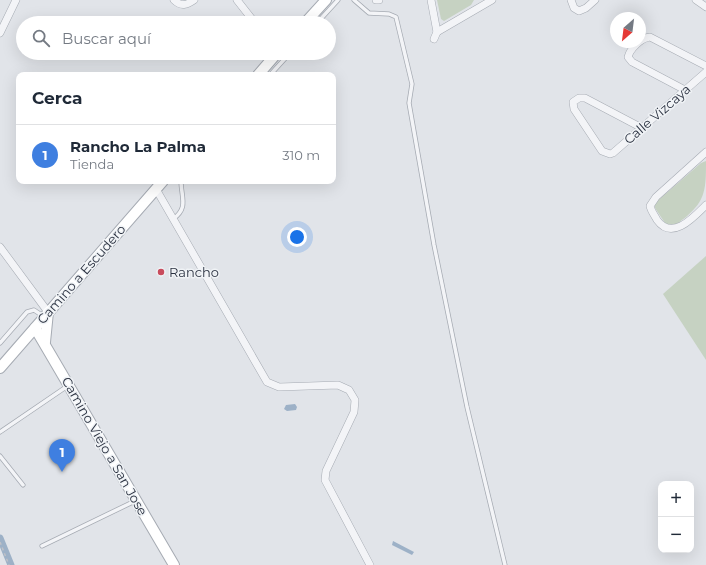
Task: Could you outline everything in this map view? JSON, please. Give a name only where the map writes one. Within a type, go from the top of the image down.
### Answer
[{"type":"street","points":[[0,33],[16,0]]},
{"type":"street","points":[[174,0],[181,5],[186,5],[194,0]]},
{"type":"street","points":[[237,0],[250,16]]},
{"type":"street","points":[[311,16],[326,0]]},
{"type":"street","points":[[431,0],[437,32],[434,39]]},
{"type":"street","points":[[437,32],[492,0]]},
{"type":"street","points":[[572,0],[574,8],[579,10],[586,8],[595,0]]},
{"type":"street","points":[[696,0],[706,7]]},
{"type":"street","points":[[685,90],[635,64],[628,57],[630,51],[647,37],[653,38],[706,66]]},
{"type":"street","points":[[261,72],[271,60]]},
{"type":"street","name":"Calle Vizcaya","points":[[642,128],[582,97],[574,101],[572,104],[602,151],[607,154],[613,153],[642,128],[685,90],[706,72]]},
{"type":"street","points":[[706,152],[656,197],[650,206],[662,226],[668,229],[678,228],[706,205]]},
{"type":"street","name":"Camino a Escudero","points":[[1,364],[35,328],[160,184]]},
{"type":"street","points":[[156,189],[267,382],[279,387],[338,385],[349,390],[355,400],[354,412],[326,471],[325,480],[370,565]]},
{"type":"street","points":[[0,247],[46,314],[45,342]]},
{"type":"street","name":"Camino Viejo a San Jose","points":[[35,328],[45,342],[174,565]]},
{"type":"lane","points":[[323,16],[338,0]]},
{"type":"lane","points":[[354,0],[369,13],[389,14],[396,17],[412,84],[409,103],[434,245],[467,407],[505,565]]},
{"type":"lane","points":[[273,72],[284,60]]},
{"type":"lane","points":[[172,218],[179,214],[183,207],[181,184]]},
{"type":"lane","points":[[0,343],[27,312],[34,310],[46,314]]},
{"type":"lane","points":[[0,432],[70,385]]},
{"type":"lane","points":[[0,456],[23,485]]},
{"type":"lane","points":[[42,546],[136,500]]},
{"type":"path","points":[[0,542],[9,565]]},
{"type":"green space","points":[[437,0],[474,0],[471,5],[444,21],[441,19]]},
{"type":"green space","points":[[706,161],[704,193],[698,205],[693,211],[675,225],[667,226],[655,208],[655,203],[701,163]]},
{"type":"green space","points":[[706,256],[706,360],[663,294]]},
{"type":"water","points":[[295,404],[297,407],[296,410],[287,411],[284,409],[286,405]]},
{"type":"water","points":[[393,541],[414,552],[412,555],[392,545]]},
{"type":"waterway","points":[[0,538],[11,565]]},
{"type":"place","name":"Rancho","points":[[161,272]]},
{"type":"place","name":"Rancho La Palma","points":[[62,472]]}]
